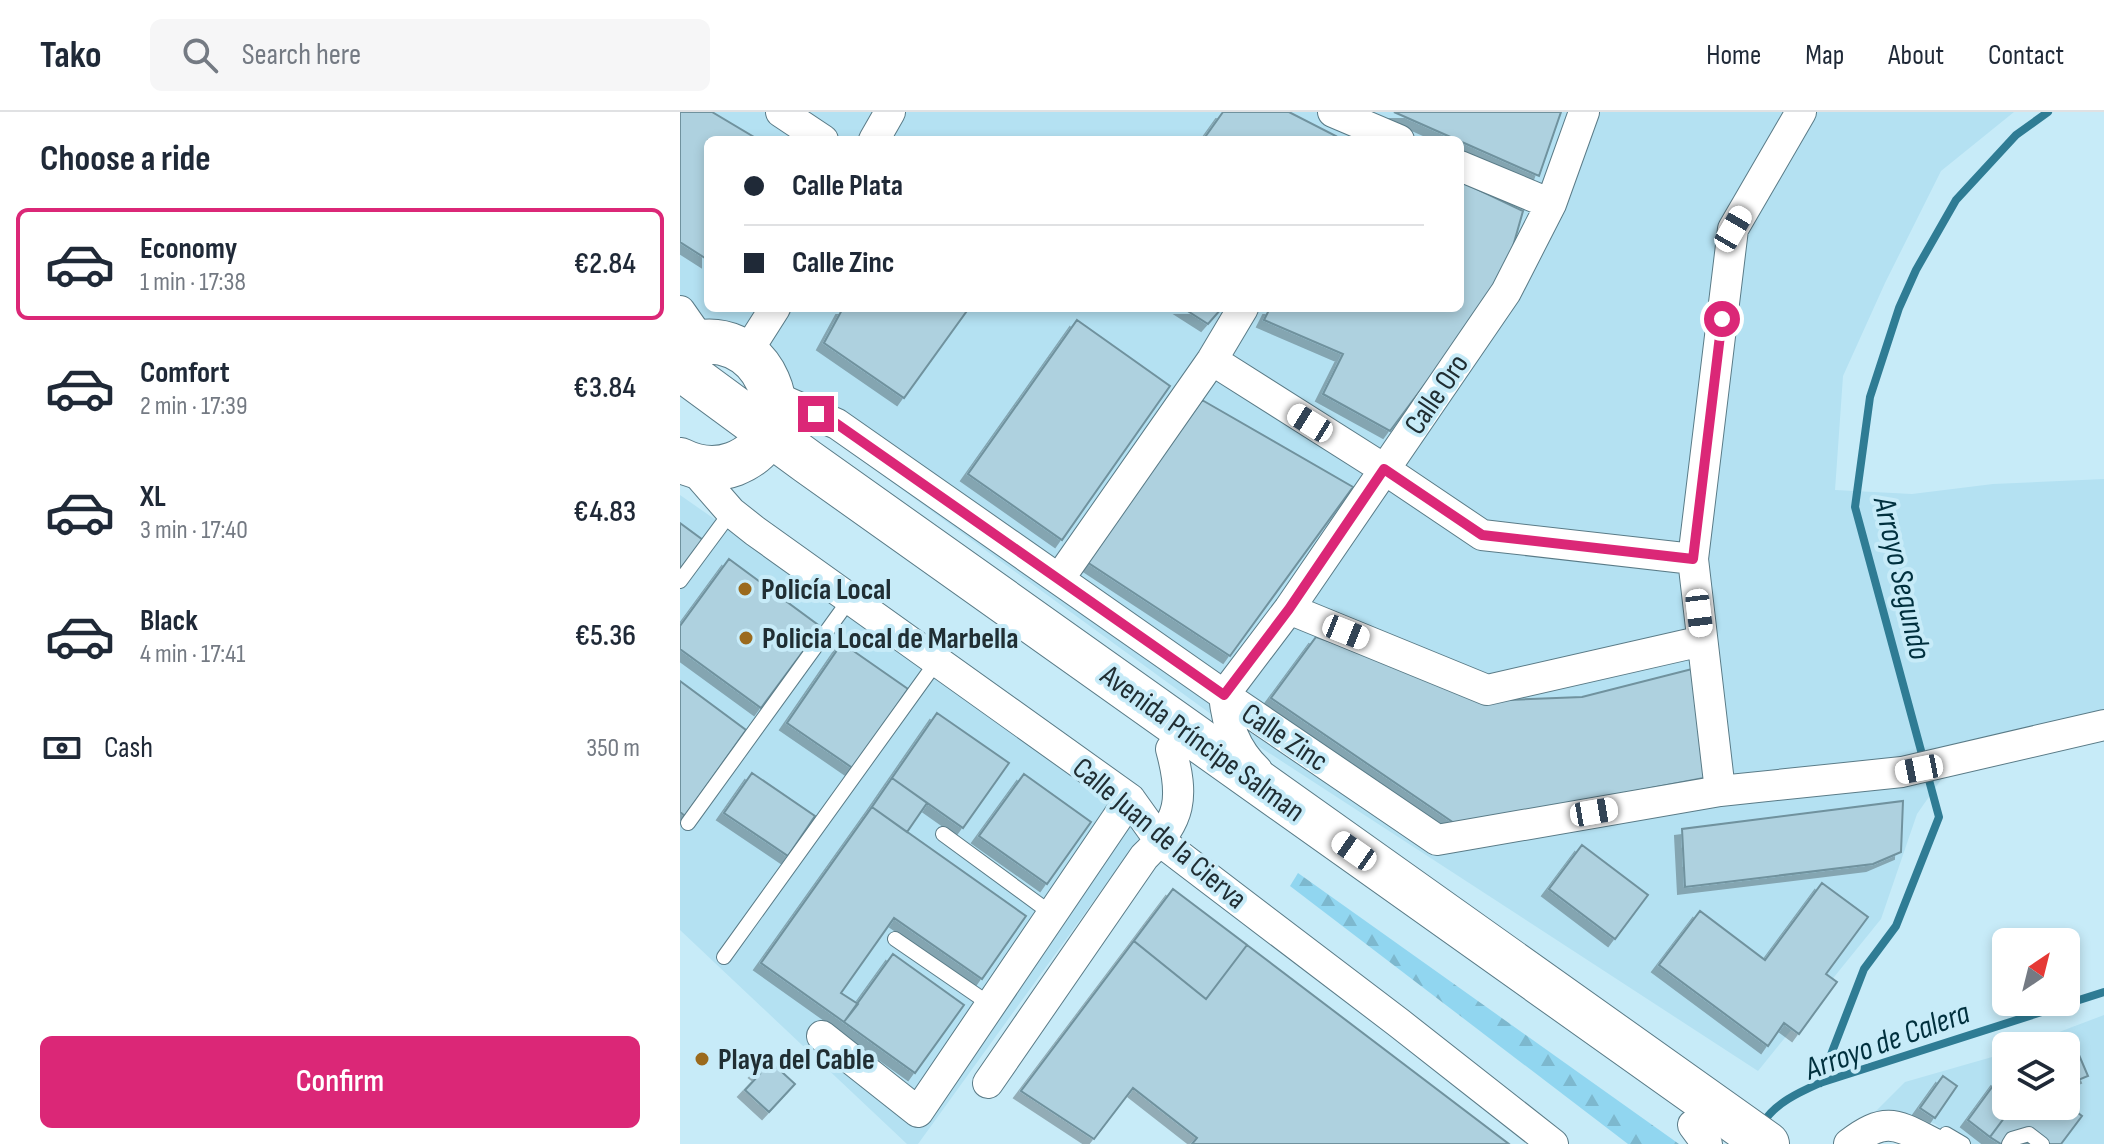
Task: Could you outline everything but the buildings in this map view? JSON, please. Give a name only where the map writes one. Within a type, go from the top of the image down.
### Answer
[{"type":"main road","points":[[685,342],[725,342],[747,352],[765,371],[765,426],[738,462],[707,469],[685,463]]},
{"type":"main road","name":"Avenida Príncipe Salman","points":[[685,342],[765,426],[808,462],[1302,814],[1708,1129]]},
{"type":"main road","name":"Avenida Príncipe Salman","points":[[680,402],[765,426],[1171,749],[1708,1129],[1767,1144]]},
{"type":"street","points":[[781,112],[817,136]]},
{"type":"street","points":[[876,136],[890,112]]},
{"type":"street","points":[[1333,112],[1390,136]]},
{"type":"street","name":"Calle Oro","points":[[1224,695],[1289,609],[1506,292],[1551,204],[1584,112]]},
{"type":"street","points":[[1801,112],[1733,229],[1693,559],[1720,791],[1902,772],[2104,725]]},
{"type":"street","points":[[1464,168],[1551,204]]},
{"type":"street","points":[[747,352],[772,312]]},
{"type":"street","points":[[1059,579],[1212,360],[1241,312]]},
{"type":"street","points":[[1212,360],[1482,535],[1693,559]]},
{"type":"street","name":"Calle Zinc","points":[[765,426],[837,424],[1437,840],[1720,791]]},
{"type":"street","name":"Calle Juan de la Cierva","points":[[685,463],[731,512],[1130,799],[1160,841],[1553,1144]]},
{"type":"street","points":[[1289,609],[1487,690],[1702,641]]},
{"type":"street","points":[[1224,695],[1226,721],[1242,756],[1302,814]]},
{"type":"street","points":[[988,1083],[1144,857],[1160,841],[1177,807],[1180,784],[1171,749]]},
{"type":"street","points":[[822,1036],[918,1112],[1130,799]]},
{"type":"street","points":[[1849,1144],[1881,1125],[1898,1125],[1936,1144]]},
{"type":"lane","points":[[680,581],[731,512]]},
{"type":"lane","points":[[688,823],[850,599]]},
{"type":"lane","points":[[724,957],[937,661]]},
{"type":"lane","points":[[943,834],[1052,914]]},
{"type":"lane","points":[[895,939],[991,1005]]},
{"type":"lane","points":[[1936,1144],[1946,1134],[1963,1144]]},
{"type":"lane","points":[[2009,1144],[2012,1139],[2029,1134],[2042,1144]]},
{"type":"shaded area","points":[[680,112],[2014,112],[1941,171],[1885,283],[1843,376],[1835,490],[1912,494],[1993,484],[2104,479],[2104,712],[1968,741],[1917,814],[1881,919],[1758,1071],[1226,725],[680,328]]},
{"type":"shaded area","points":[[680,495],[1150,823],[918,1144],[907,1144],[680,930]]},
{"type":"shaded area","points":[[2104,1015],[2104,1144],[1962,1144],[1935,1124],[1903,1113],[1887,1112],[1856,1126],[1905,1082],[1992,1057],[1992,1120],[2080,1120],[2080,1032],[2059,1032]]},
{"type":"green space","points":[[1298,873],[1679,1144],[1628,1144],[1290,886]]},
{"type":"waterway","name":"Arroyo Segundo","points":[[1820,1083],[1864,969],[1896,926],[1939,817],[1855,507],[1870,397],[1899,308],[1916,270],[1956,200],[2016,135],[2048,112]]},
{"type":"waterway","name":"Arroyo de Calera","points":[[1763,1123],[1781,1104],[1820,1083],[2104,992]]},
{"type":"place","name":"Policía Local","points":[[745,589]]},
{"type":"place","name":"Policia Local de Marbella","points":[[746,638]]},
{"type":"place","name":"Playa del Cable","points":[[702,1059]]},
{"type":"route","points":[[816,414],[837,424],[1224,695],[1289,609],[1384,469],[1482,535],[1693,559],[1722,319]]}]
